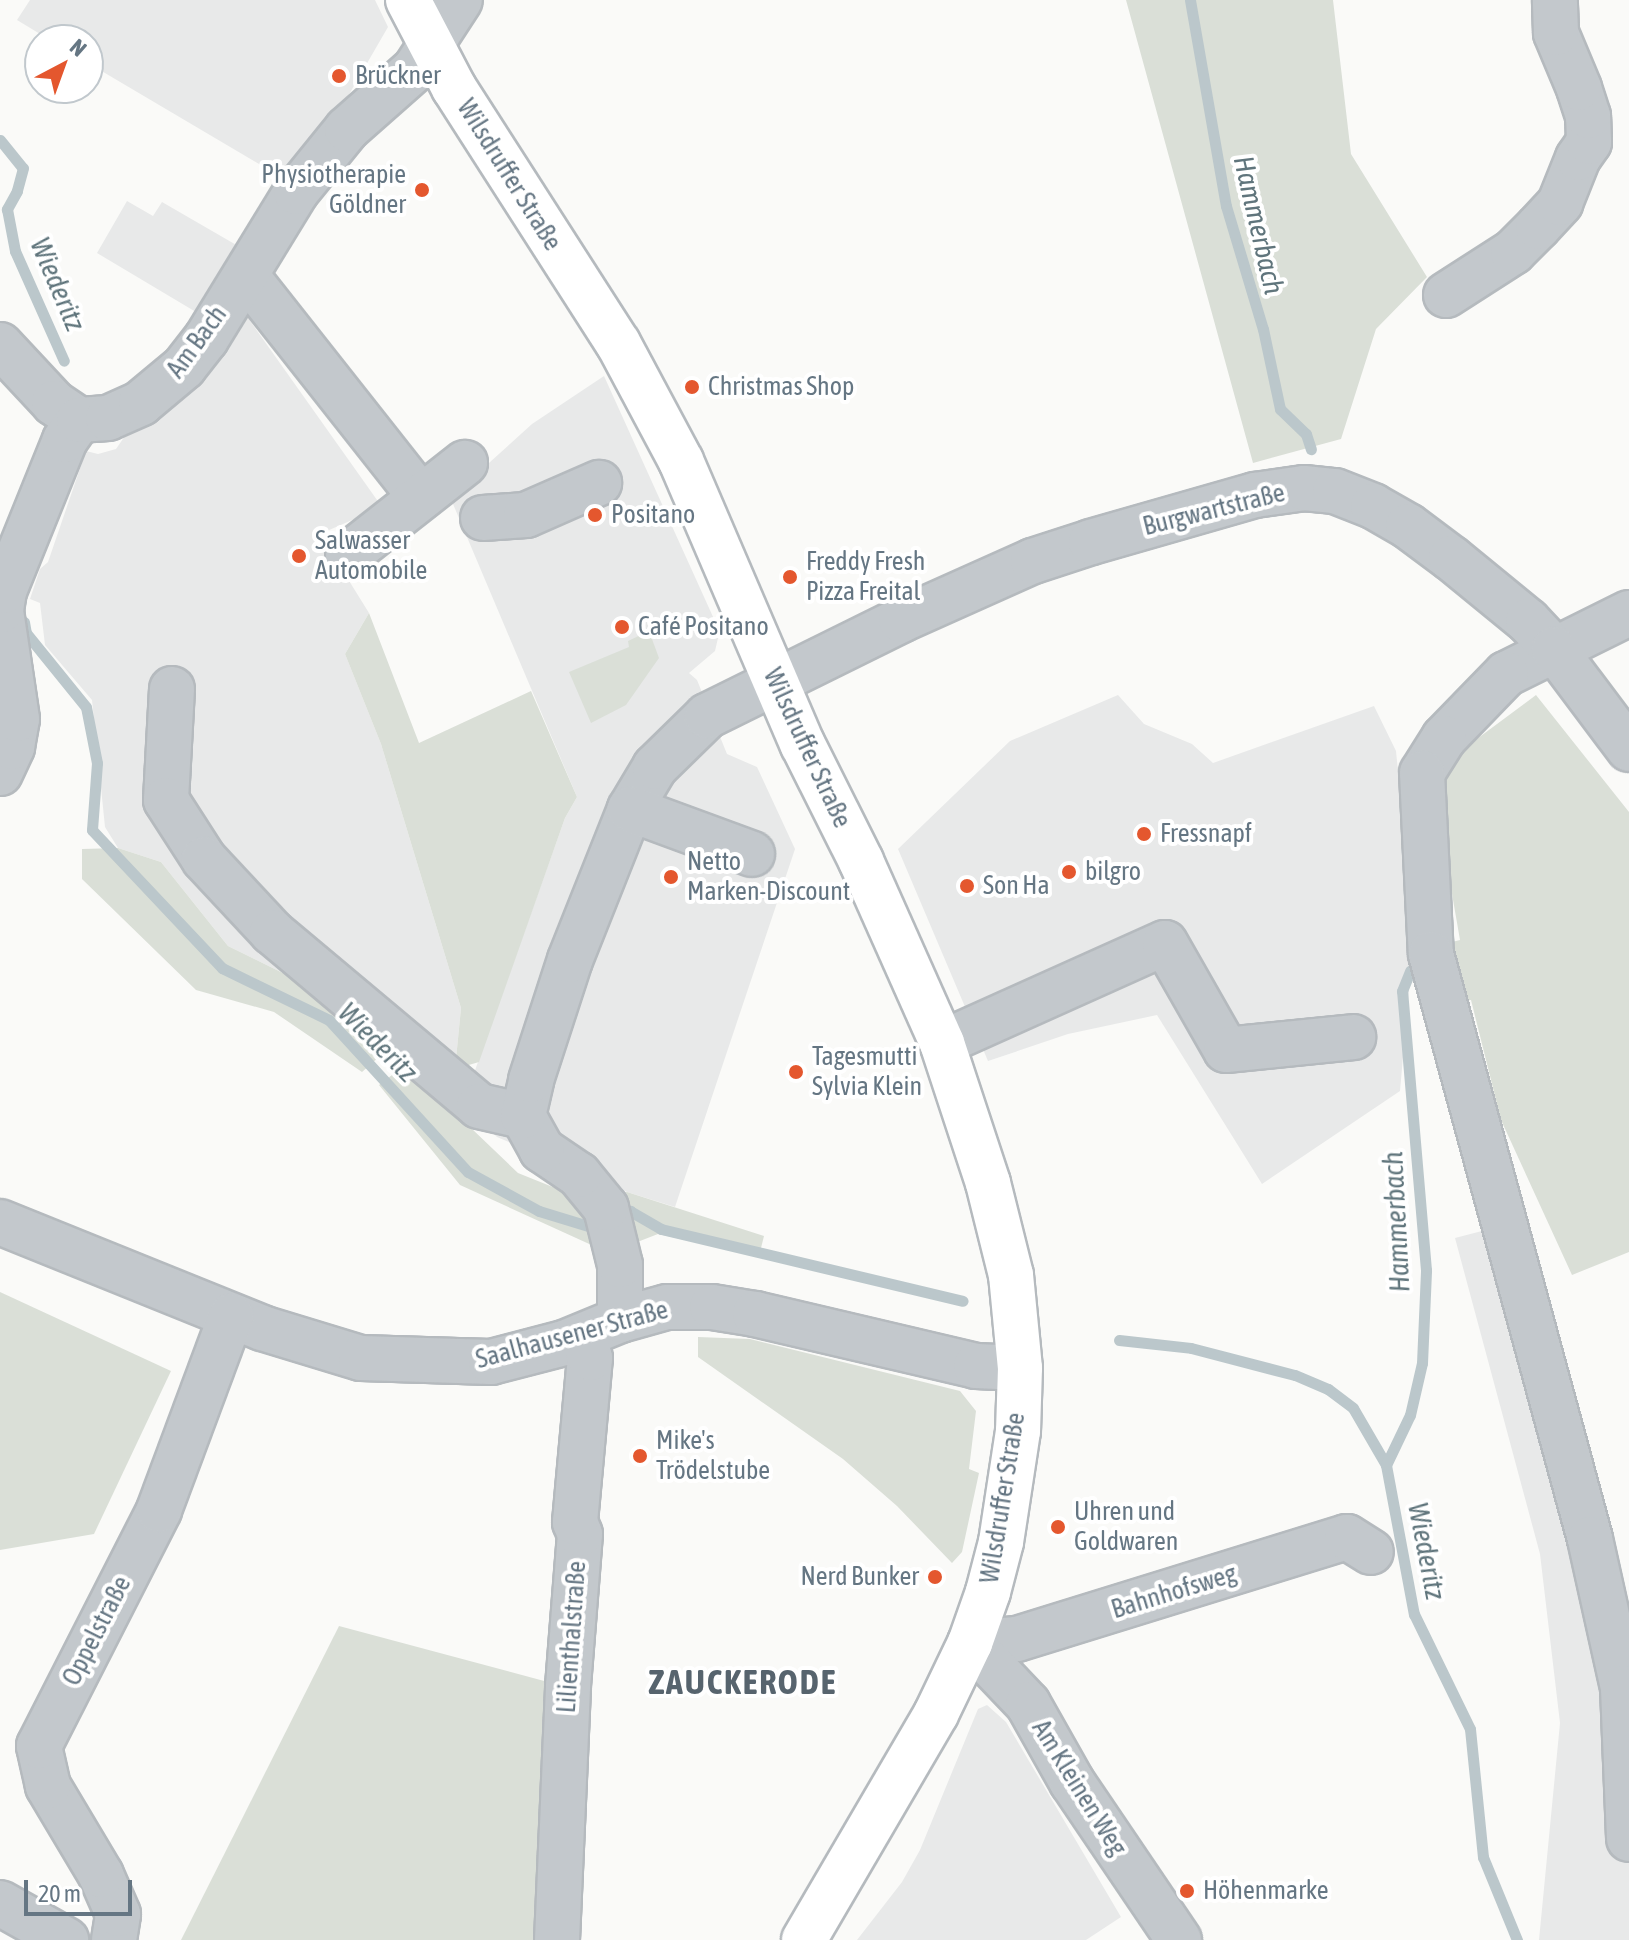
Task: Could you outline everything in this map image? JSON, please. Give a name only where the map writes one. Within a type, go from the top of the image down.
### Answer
[{"type":"main road","name":"Wilsdruffer Straße","points":[[408,0],[432,48],[529,209],[618,343],[681,461],[776,683],[942,1043],[1004,1241],[1011,1275],[1020,1368],[1016,1455],[988,1592],[970,1643],[936,1714],[804,1940]]},
{"type":"street","name":"Am Bach","points":[[79,420],[108,418],[141,403],[174,378],[206,339],[296,192],[347,129],[415,69],[432,48],[460,0]]},
{"type":"street","points":[[1446,295],[1513,252],[1538,227],[1560,203],[1578,158],[1589,142],[1588,116],[1556,33],[1555,0]]},
{"type":"street","points":[[251,282],[421,497]]},
{"type":"street","points":[[0,345],[54,403],[79,420],[54,464],[4,591],[1,610],[17,719],[12,747],[0,773]]},
{"type":"street","points":[[348,555],[465,463]]},
{"type":"street","points":[[483,518],[526,515],[599,483]]},
{"type":"street","name":"Burgwartstraße","points":[[523,1116],[531,1080],[570,960],[630,809],[655,767],[707,716],[901,620],[1033,561],[1255,495],[1304,488],[1335,491],[1408,526],[1528,621],[1554,649],[1629,749]]},
{"type":"street","points":[[1629,613],[1506,674],[1444,738],[1422,773],[1431,954],[1590,1539],[1623,1688],[1629,1839]]},
{"type":"street","points":[[172,689],[166,800],[204,859],[272,932],[479,1106],[523,1116]]},
{"type":"street","points":[[630,809],[752,854]]},
{"type":"street","points":[[942,1043],[1165,943],[1226,1050],[1353,1037]]},
{"type":"street","name":"Lilienthalstraße","points":[[523,1116],[542,1150],[579,1175],[611,1222],[620,1265],[590,1358],[575,1522],[580,1534],[568,1686],[557,1940]]},
{"type":"street","name":"Saalhausener Straße","points":[[0,1222],[231,1316],[348,1355],[432,1363],[491,1362],[667,1307],[712,1307],[976,1366],[1020,1368]]},
{"type":"street","name":"Oppelstraße","points":[[114,1940],[118,1914],[101,1875],[48,1786],[39,1746],[159,1510],[231,1316]]},
{"type":"street","name":"Bahnhofsweg","points":[[970,1643],[1017,1639],[1347,1537],[1371,1552]]},
{"type":"street","name":"Am Kleinen Weg","points":[[970,1643],[1028,1704],[1072,1782],[1179,1940]]},
{"type":"street","points":[[0,1903],[66,1940]]},
{"type":"shaded area","points":[[30,0],[375,0],[388,27],[329,129],[286,180],[104,72],[104,24],[24,24],[17,20]]},
{"type":"shaded area","points":[[1126,0],[1333,0],[1351,154],[1427,277],[1376,329],[1341,439],[1253,463]]},
{"type":"shaded area","points":[[127,201],[153,216],[162,202],[245,250],[206,318],[97,253]]},
{"type":"shaded area","points":[[236,301],[382,507],[320,534],[369,613],[345,654],[381,744],[461,1008],[455,1069],[406,1026],[380,1056],[372,1042],[307,985],[228,946],[161,862],[118,848],[105,827],[92,700],[45,645],[40,603],[30,599],[40,569],[48,562],[86,451],[98,454],[116,449],[138,417]]},
{"type":"shaded area","points":[[604,376],[714,619],[718,638],[715,651],[689,673],[697,680],[727,754],[757,767],[795,849],[675,1207],[627,1192],[497,1137],[463,1104],[565,818],[577,797],[453,504],[459,490],[532,424]]},
{"type":"shaded area","points":[[369,613],[419,743],[531,691],[577,797],[565,818],[479,1062],[455,1069],[461,1008],[381,744],[345,654]]},
{"type":"shaded area","points":[[649,631],[659,658],[626,705],[591,723],[569,672],[629,647],[628,641]]},
{"type":"shaded area","points":[[1118,695],[1144,724],[1192,744],[1213,763],[1374,706],[1396,751],[1414,933],[1400,1091],[1262,1184],[1157,1015],[1068,1034],[988,1061],[898,849],[1010,741]]},
{"type":"shaded area","points":[[1536,695],[1629,812],[1629,1252],[1572,1275],[1501,1120],[1471,1000],[1458,1001],[1448,943],[1460,940],[1431,773]]},
{"type":"shaded area","points":[[118,848],[161,862],[228,946],[307,985],[372,1042],[380,1056],[362,1072],[274,1012],[196,990],[82,879],[82,849]]},
{"type":"shaded area","points":[[405,1065],[518,1173],[585,1200],[627,1192],[764,1236],[759,1256],[658,1234],[609,1253],[460,1185],[379,1085]]},
{"type":"shaded area","points":[[1528,1219],[1629,1613],[1629,1940],[1539,1940],[1560,1723],[1540,1554],[1455,1238]]},
{"type":"shaded area","points":[[0,1292],[171,1371],[94,1534],[0,1550]]},
{"type":"shaded area","points":[[698,1337],[750,1339],[960,1391],[976,1411],[969,1469],[979,1473],[962,1552],[952,1563],[897,1506],[843,1459],[698,1357]]},
{"type":"shaded area","points":[[339,1626],[559,1685],[547,1940],[181,1940]]},
{"type":"shaded area","points":[[987,1705],[1006,1722],[1121,1917],[1086,1940],[857,1940],[902,1882],[920,1850],[978,1709]]},
{"type":"waterway","name":"Hammerbach","points":[[1190,0],[1226,206],[1263,329],[1280,409],[1306,434],[1311,449]]},
{"type":"waterway","name":"Wiederitz","points":[[0,140],[23,168],[17,191],[7,209],[15,251],[64,361]]},
{"type":"waterway","name":"Wiederitz","points":[[24,622],[26,633],[86,707],[97,763],[92,830],[222,968],[329,1020],[468,1172],[539,1211],[595,1228],[600,1226]]},
{"type":"waterway","name":"Hammerbach","points":[[1386,1465],[1410,1415],[1422,1363],[1426,1270],[1402,991],[1410,971]]},
{"type":"waterway","name":"Wiederitz","points":[[616,1218],[630,1211],[661,1229],[963,1301]]},
{"type":"waterway","name":"Wiederitz","points":[[1119,1340],[1191,1348],[1295,1375],[1328,1389],[1353,1408],[1386,1465],[1414,1614],[1470,1729],[1483,1857],[1517,1940]]},
{"type":"place","name":"Brückner","points":[[339,76]]},
{"type":"place","name":"Physiotherapie Göldner","points":[[422,190]]},
{"type":"place","name":"Christmas Shop","points":[[692,387]]},
{"type":"place","name":"Positano","points":[[595,515]]},
{"type":"place","name":"Salwasser Automobile","points":[[299,556]]},
{"type":"place","name":"Freddy Fresh Pizza Freital","points":[[790,577]]},
{"type":"place","name":"Café Positano","points":[[622,627]]},
{"type":"place","name":"Fressnapf","points":[[1144,834]]},
{"type":"place","name":"bilgro","points":[[1069,872]]},
{"type":"place","name":"Netto Marken-Discount","points":[[671,877]]},
{"type":"place","name":"Son Ha","points":[[967,886]]},
{"type":"place","name":"Tagesmutti Sylvia Klein","points":[[796,1072]]},
{"type":"place","name":"Mike's Trödelstube","points":[[640,1456]]},
{"type":"place","name":"Uhren und Goldwaren","points":[[1058,1527]]},
{"type":"place","name":"Nerd Bunker","points":[[935,1577]]},
{"type":"place","name":"Höhenmarke","points":[[1187,1891]]},
{"type":"district","name":"ZAUCKERODE","points":[[743,1682]]}]
